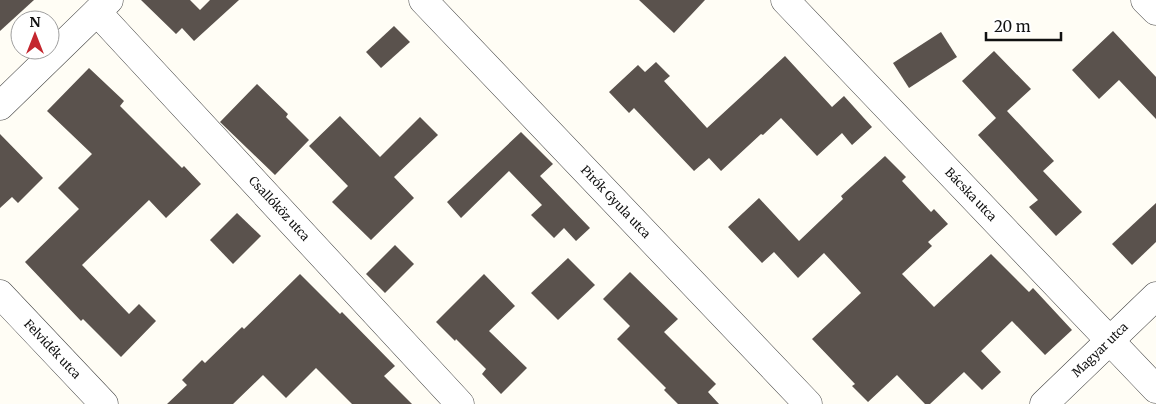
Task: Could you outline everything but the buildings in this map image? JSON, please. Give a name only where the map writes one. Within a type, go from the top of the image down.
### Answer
[{"type":"street","name":"Pirók Gyula utca","points":[[423,0],[808,404]]},
{"type":"street","name":"Bácska utca","points":[[785,0],[1156,389]]},
{"type":"street","points":[[1145,0],[1156,11]]},
{"type":"street","points":[[0,106],[103,6]]},
{"type":"street","name":"Csallóköz utca","points":[[103,6],[460,404]]},
{"type":"street","name":"Felvidék utca","points":[[0,294],[104,404]]},
{"type":"street","name":"Magyar utca","points":[[1044,404],[1156,296]]}]
